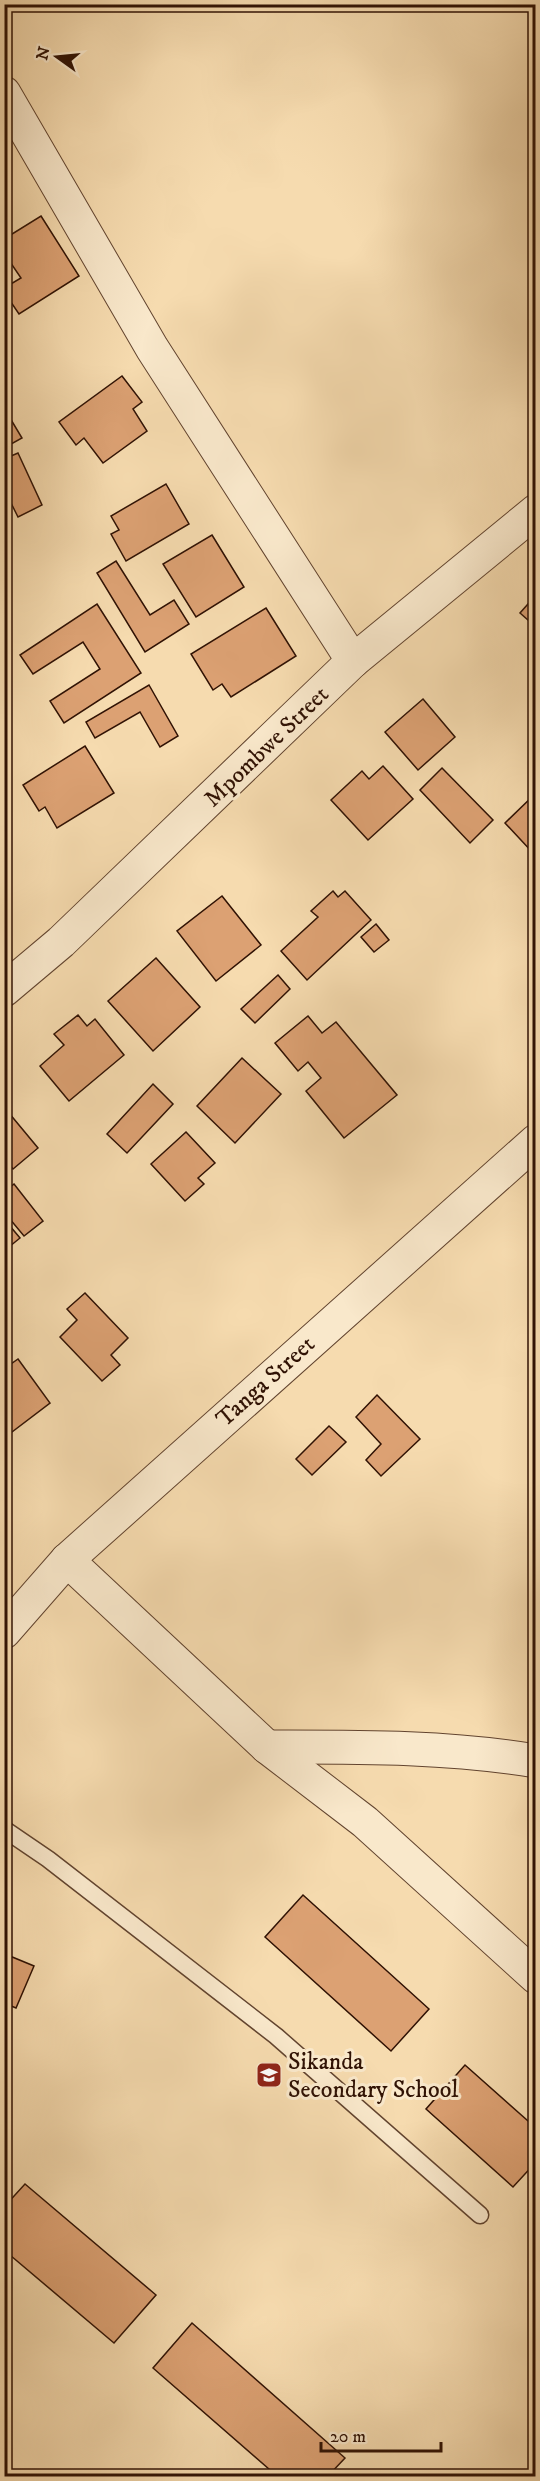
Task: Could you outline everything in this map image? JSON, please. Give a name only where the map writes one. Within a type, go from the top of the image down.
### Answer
[{"type":"street","points":[[4,93],[152,348],[353,661]]},
{"type":"street","name":"Mpombwe Street","points":[[4,990],[61,942],[353,661],[536,511]]},
{"type":"street","name":"Tanga Street","points":[[4,1632],[67,1560],[535,1142]]},
{"type":"street","points":[[67,1560],[267,1747],[365,1822],[536,1977]]},
{"type":"street","points":[[267,1747],[392,1746],[499,1755],[536,1761]]},
{"type":"lane","points":[[4,1829],[48,1859],[276,2036],[480,2215]]},
{"type":"building","points":[[41,216],[79,276],[19,314],[4,292],[4,288],[21,278],[4,253],[4,239]]},
{"type":"building","points":[[122,376],[142,402],[133,409],[147,431],[103,463],[84,438],[76,445],[59,422]]},
{"type":"building","points":[[4,408],[22,438],[4,448]]},
{"type":"building","points":[[18,453],[42,505],[18,517],[4,489],[4,459]]},
{"type":"building","points":[[166,484],[189,524],[126,561],[111,534],[119,530],[111,516]]},
{"type":"building","points":[[212,535],[244,587],[196,617],[163,564]]},
{"type":"building","points":[[116,561],[150,615],[174,600],[189,624],[145,652],[97,573]]},
{"type":"building","points":[[536,595],[536,627],[520,613]]},
{"type":"building","points":[[97,604],[141,673],[64,723],[50,701],[100,669],[83,642],[33,674],[20,655]]},
{"type":"building","points":[[266,608],[296,656],[231,697],[222,684],[213,690],[191,654]]},
{"type":"building","points":[[149,685],[178,736],[160,747],[140,712],[95,738],[86,722]]},
{"type":"building","points":[[423,699],[455,737],[418,770],[385,732]]},
{"type":"building","points":[[85,746],[114,793],[57,828],[45,807],[39,811],[23,785]]},
{"type":"building","points":[[383,766],[413,799],[368,840],[331,800],[362,771],[369,779]]},
{"type":"building","points":[[442,768],[493,820],[470,843],[420,790]]},
{"type":"building","points":[[536,793],[536,850],[533,853],[505,823]]},
{"type":"building","points":[[333,891],[338,897],[345,891],[371,920],[307,980],[281,951],[318,917],[311,911]]},
{"type":"building","points":[[222,896],[261,945],[216,981],[177,931]]},
{"type":"building","points":[[376,924],[389,940],[374,952],[361,937]]},
{"type":"building","points":[[156,958],[200,1007],[153,1051],[108,1001]]},
{"type":"building","points":[[278,975],[290,989],[255,1023],[241,1009]]},
{"type":"building","points":[[78,1015],[87,1026],[95,1019],[124,1055],[69,1101],[40,1066],[64,1045],[54,1034]]},
{"type":"building","points":[[308,1016],[322,1033],[336,1022],[397,1095],[344,1138],[306,1091],[321,1078],[308,1062],[298,1071],[275,1043]]},
{"type":"building","points":[[242,1058],[281,1094],[235,1143],[197,1106]]},
{"type":"building","points":[[153,1084],[173,1104],[127,1153],[107,1134]]},
{"type":"building","points":[[4,1107],[38,1148],[13,1169],[4,1159]]},
{"type":"building","points":[[186,1132],[215,1163],[198,1178],[204,1184],[185,1201],[151,1164]]},
{"type":"building","points":[[14,1184],[43,1221],[24,1236],[4,1212],[4,1192]]},
{"type":"building","points":[[4,1219],[20,1238],[4,1251]]},
{"type":"building","points":[[85,1293],[128,1338],[111,1355],[120,1365],[102,1381],[60,1337],[77,1320],[67,1309]]},
{"type":"building","points":[[18,1359],[50,1403],[8,1435],[4,1430],[4,1369]]},
{"type":"building","points":[[377,1395],[420,1439],[381,1476],[366,1460],[381,1444],[356,1417]]},
{"type":"building","points":[[329,1426],[346,1442],[312,1475],[296,1459]]},
{"type":"building","points":[[303,1895],[429,2009],[391,2051],[265,1937]]},
{"type":"building","points":[[5,1954],[34,1966],[16,2008],[4,2003]]},
{"type":"building","points":[[465,2065],[536,2128],[536,2162],[513,2187],[426,2109]]},
{"type":"building","points":[[25,2184],[156,2295],[114,2343],[4,2250],[4,2207]]},
{"type":"building","points":[[192,2323],[345,2458],[328,2476],[277,2476],[153,2368]]},
{"type":"place","name":"Sikanda Secondary School","points":[[269,2075]]}]
